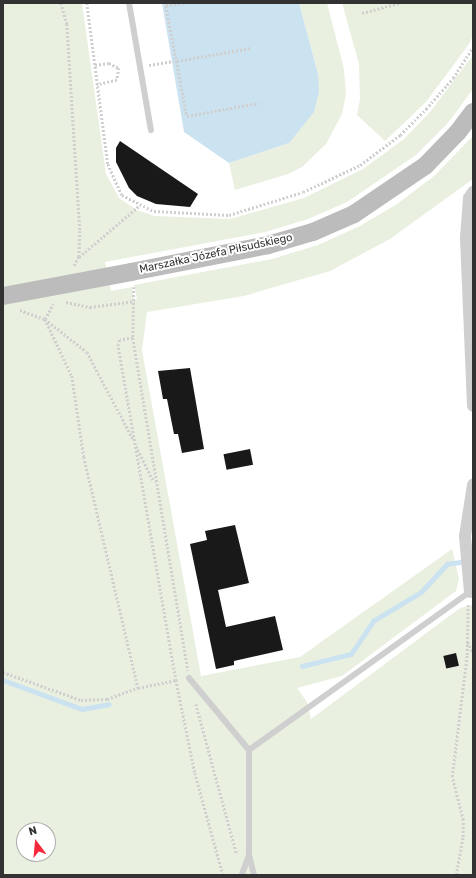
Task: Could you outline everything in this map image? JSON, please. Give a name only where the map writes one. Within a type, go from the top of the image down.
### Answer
[{"type":"main road","name":"Marszałka Józefa Piłsudskiego","points":[[3,296],[268,245],[313,232],[354,214],[425,166],[458,132],[473,112]]},
{"type":"street","points":[[473,192],[469,198],[466,238],[473,406]]},
{"type":"street","points":[[470,592],[465,536],[473,485]]},
{"type":"lane","points":[[129,3],[151,130]]},
{"type":"lane","points":[[249,750],[470,592]]},
{"type":"lane","points":[[189,678],[249,750],[249,855],[254,875]]},
{"type":"lane","points":[[242,874],[249,855]]},
{"type":"path","points":[[61,3],[67,24],[76,141],[79,257]]},
{"type":"path","points":[[86,3],[108,164],[122,195],[139,206],[154,211],[229,215],[318,186],[360,165],[400,135],[453,78],[473,47]]},
{"type":"path","points":[[184,3],[166,6],[174,61],[187,116],[259,103]]},
{"type":"path","points":[[362,13],[400,3]]},
{"type":"path","points":[[148,66],[251,48]]},
{"type":"path","points":[[95,65],[109,63],[119,68],[117,80],[97,84]]},
{"type":"path","points":[[72,269],[79,257],[139,206]]},
{"type":"path","points":[[136,297],[133,338],[155,485],[189,678],[242,874]]},
{"type":"path","points":[[45,319],[56,299]]},
{"type":"path","points":[[61,300],[90,307],[135,301]]},
{"type":"path","points":[[17,309],[45,319],[87,352],[135,443],[155,485]]},
{"type":"path","points":[[45,319],[72,376],[84,457],[138,688]]},
{"type":"path","points":[[133,338],[120,340],[118,344],[195,773],[223,875]]},
{"type":"path","points":[[456,875],[463,831],[452,777],[467,640],[470,592]]},
{"type":"path","points":[[467,640],[473,653]]},
{"type":"path","points":[[3,672],[81,700],[107,699],[138,688],[178,680]]},
{"type":"green space","points":[[3,3],[82,3],[106,174],[119,198],[137,210],[154,216],[230,219],[304,198],[363,169],[404,139],[430,112],[473,55],[473,89],[448,123],[416,155],[347,202],[308,219],[265,232],[105,262],[111,291],[132,287],[134,300],[137,299],[134,285],[272,259],[318,245],[360,226],[397,204],[434,176],[473,136],[473,179],[390,239],[330,271],[244,296],[147,312],[142,350],[201,676],[300,657],[452,549],[459,579],[456,591],[342,676],[297,688],[307,702],[311,719],[460,608],[473,605],[473,875],[3,875]]},
{"type":"green space","points":[[299,3],[327,3],[344,69],[346,94],[342,114],[326,144],[302,167],[288,174],[235,190],[229,163],[289,143],[318,74]]},
{"type":"green space","points":[[342,3],[473,3],[473,36],[469,44],[426,102],[385,141],[357,115],[360,99],[359,64]]},
{"type":"water","points":[[162,3],[299,3],[318,74],[319,92],[314,112],[289,143],[229,163],[184,132]]},
{"type":"building","points":[[120,141],[198,194],[190,207],[156,204],[137,196],[129,188],[116,162],[116,148]]},
{"type":"building","points":[[190,368],[204,449],[182,453],[178,434],[174,434],[167,399],[163,399],[158,371]]},
{"type":"building","points":[[250,449],[253,465],[227,470],[223,454]]},
{"type":"building","points":[[235,525],[249,583],[218,590],[226,627],[275,616],[283,650],[234,661],[234,665],[216,669],[190,544],[207,540],[205,531]]},
{"type":"building","points":[[456,653],[459,666],[446,669],[443,656]]},
{"type":"waterway","points":[[302,666],[351,654],[373,621],[421,592],[447,564],[465,561]]},
{"type":"waterway","points":[[3,680],[82,709],[109,704]]}]
